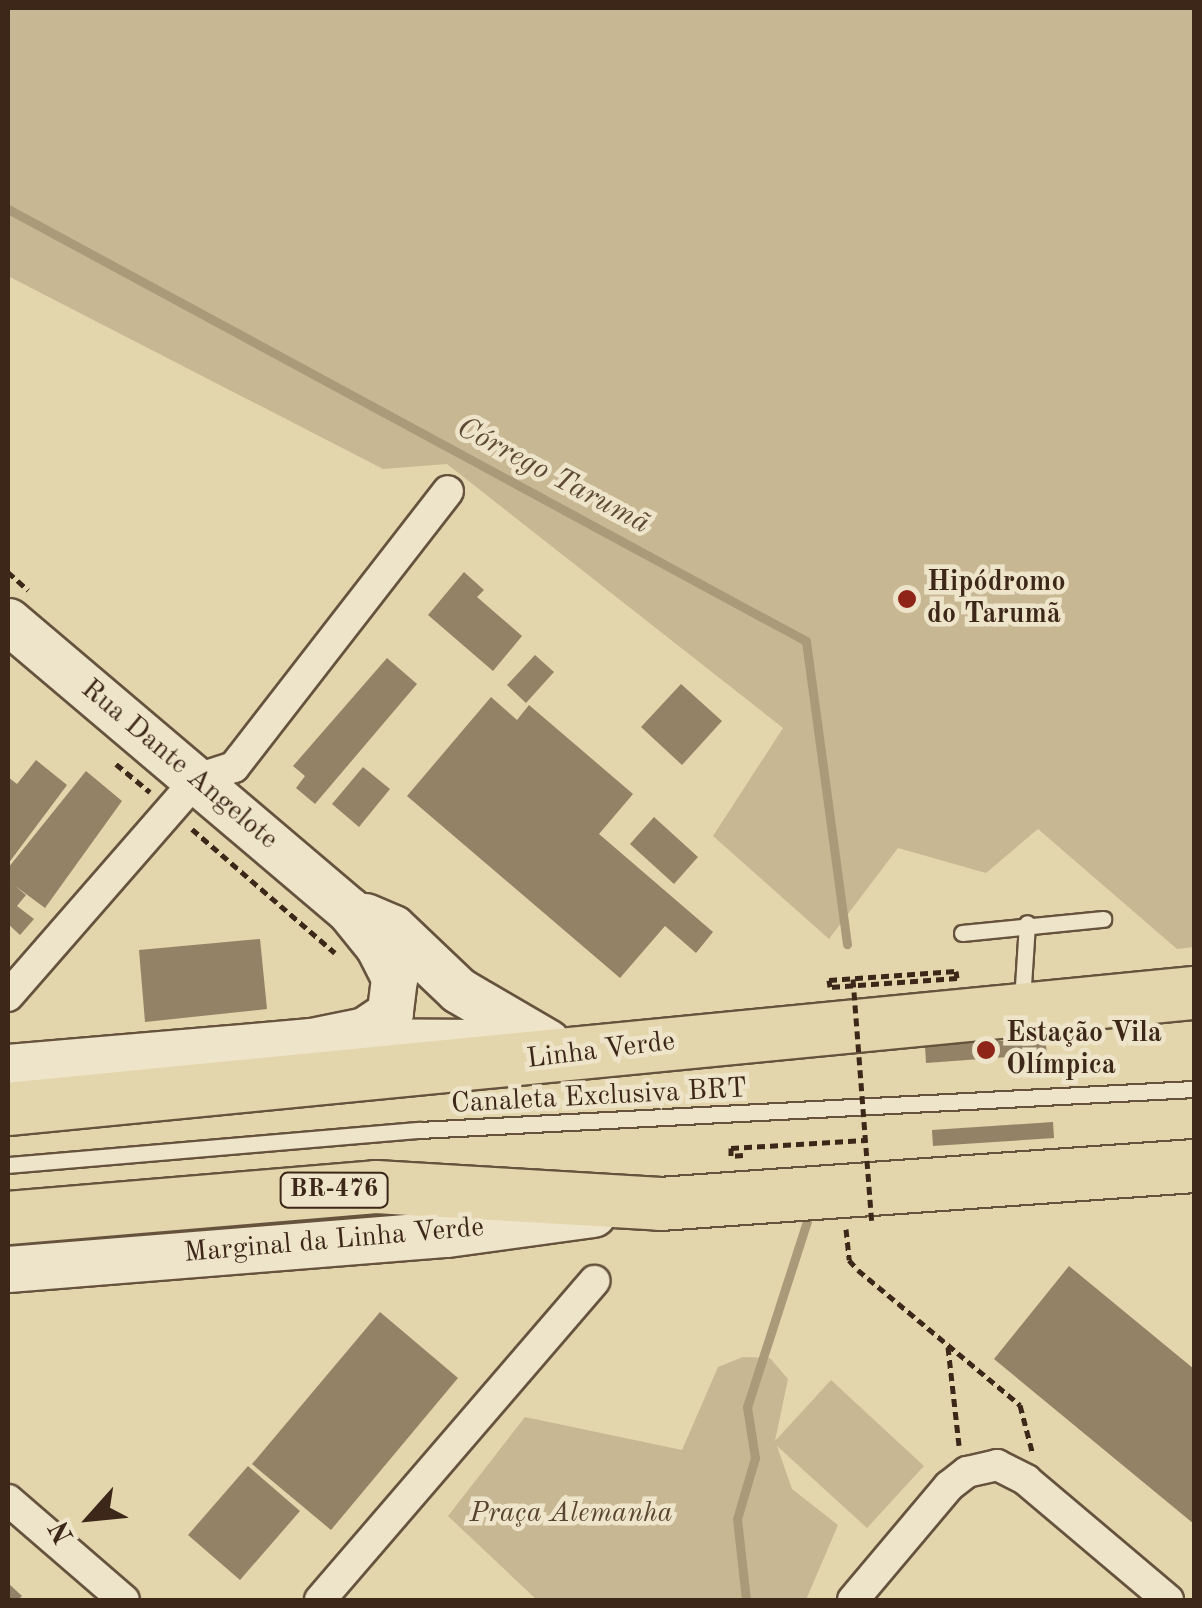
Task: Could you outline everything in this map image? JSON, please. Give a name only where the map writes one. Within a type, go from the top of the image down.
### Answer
[{"type":"highway","name":"Linha Verde","points":[[8,1109],[1194,993]]},
{"type":"highway","name":"BR-476","points":[[8,1218],[376,1187],[660,1204],[1194,1166]]},
{"type":"main road","name":"Rua Dante Angelote","points":[[8,621],[350,910],[387,962],[394,1000],[384,1020],[365,1030],[311,1040]]},
{"type":"main road","name":"Rua Dante Angelote","points":[[350,910],[393,928],[458,990],[547,1042]]},
{"type":"main road","points":[[8,1067],[311,1040],[644,1045]]},
{"type":"main road","name":"Marginal da Linha Verde","points":[[8,1268],[447,1234],[660,1204]]},
{"type":"street","points":[[8,996],[197,779],[234,767],[448,491]]},
{"type":"street","points":[[320,1600],[594,1281]]},
{"type":"street","points":[[853,1600],[911,1525],[967,1472],[997,1465],[1026,1480],[1168,1600]]},
{"type":"street","points":[[8,1500],[124,1600]]},
{"type":"lane","points":[[962,933],[1027,923],[1103,919]]},
{"type":"lane","points":[[1022,1010],[1027,923]]},
{"type":"lane","name":"Canaleta Exclusiva BRT","points":[[8,1165],[418,1130],[1194,1090]]},
{"type":"path","points":[[192,829],[338,956]]},
{"type":"path","points":[[956,970],[956,978],[830,988],[829,980],[853,978],[956,970]]},
{"type":"path","points":[[853,978],[872,1224]]},
{"type":"path","points":[[830,1150],[731,1156],[731,1148],[865,1140]]},
{"type":"path","points":[[848,1211],[849,1260],[1020,1405],[1031,1430],[1026,1480]]},
{"type":"path","points":[[948,1345],[949,1397],[967,1472]]},
{"type":"green space","name":"Hipódromo do Tarumã","points":[[8,8],[1194,8],[1194,947],[1177,949],[1038,829],[986,873],[898,848],[829,939],[713,836],[783,728],[447,464],[383,469],[8,276]]},
{"type":"green space","name":"Praça Alemanha","points":[[743,1357],[770,1358],[788,1379],[775,1441],[831,1380],[924,1466],[867,1528],[777,1446],[792,1489],[838,1525],[806,1600],[537,1600],[448,1516],[525,1417],[682,1450],[718,1367]]},
{"type":"building","points":[[464,572],[484,590],[477,597],[522,636],[493,671],[428,615]]},
{"type":"building","points":[[535,655],[554,672],[526,703],[507,685]]},
{"type":"building","points":[[387,658],[417,684],[315,804],[296,788],[305,776],[293,766]]},
{"type":"building","points":[[681,684],[722,721],[682,765],[641,727]]},
{"type":"building","points":[[491,697],[517,720],[529,705],[633,794],[599,834],[713,932],[696,953],[665,926],[620,978],[407,796]]},
{"type":"building","points":[[36,760],[67,785],[8,864],[8,777],[17,784]]},
{"type":"building","points":[[363,767],[390,789],[359,827],[332,804]]},
{"type":"building","points":[[86,771],[122,801],[45,908],[14,885],[26,895],[17,906],[34,919],[20,935],[8,924],[8,868]]},
{"type":"building","points":[[654,817],[698,857],[674,884],[630,844]]},
{"type":"building","points":[[260,939],[267,1009],[145,1022],[139,950]]},
{"type":"building","name":"Estação Vila Olímpica","points":[[1045,1038],[1047,1054],[926,1063],[925,1046]]},
{"type":"building","name":"Estação Vila Olímpica","points":[[1053,1122],[1054,1138],[933,1146],[932,1130]]},
{"type":"building","points":[[1069,1266],[1194,1369],[1194,1524],[994,1359]]},
{"type":"building","points":[[380,1312],[458,1378],[331,1530],[252,1464]]},
{"type":"building","points":[[248,1466],[300,1511],[240,1580],[188,1535]]},
{"type":"building","points":[[8,1583],[22,1596],[18,1600],[8,1600]]},
{"type":"waterway","name":"Córrego Tarumã","points":[[8,209],[806,641],[847,944]]},
{"type":"waterway","name":"Córrego Tarumã","points":[[746,1600],[737,1519],[755,1458],[747,1407],[807,1221]]},
{"type":"place","name":"Hipódromo do Tarumã","points":[[907,599]]},
{"type":"place","name":"Estação Vila Olímpica","points":[[986,1050]]}]
